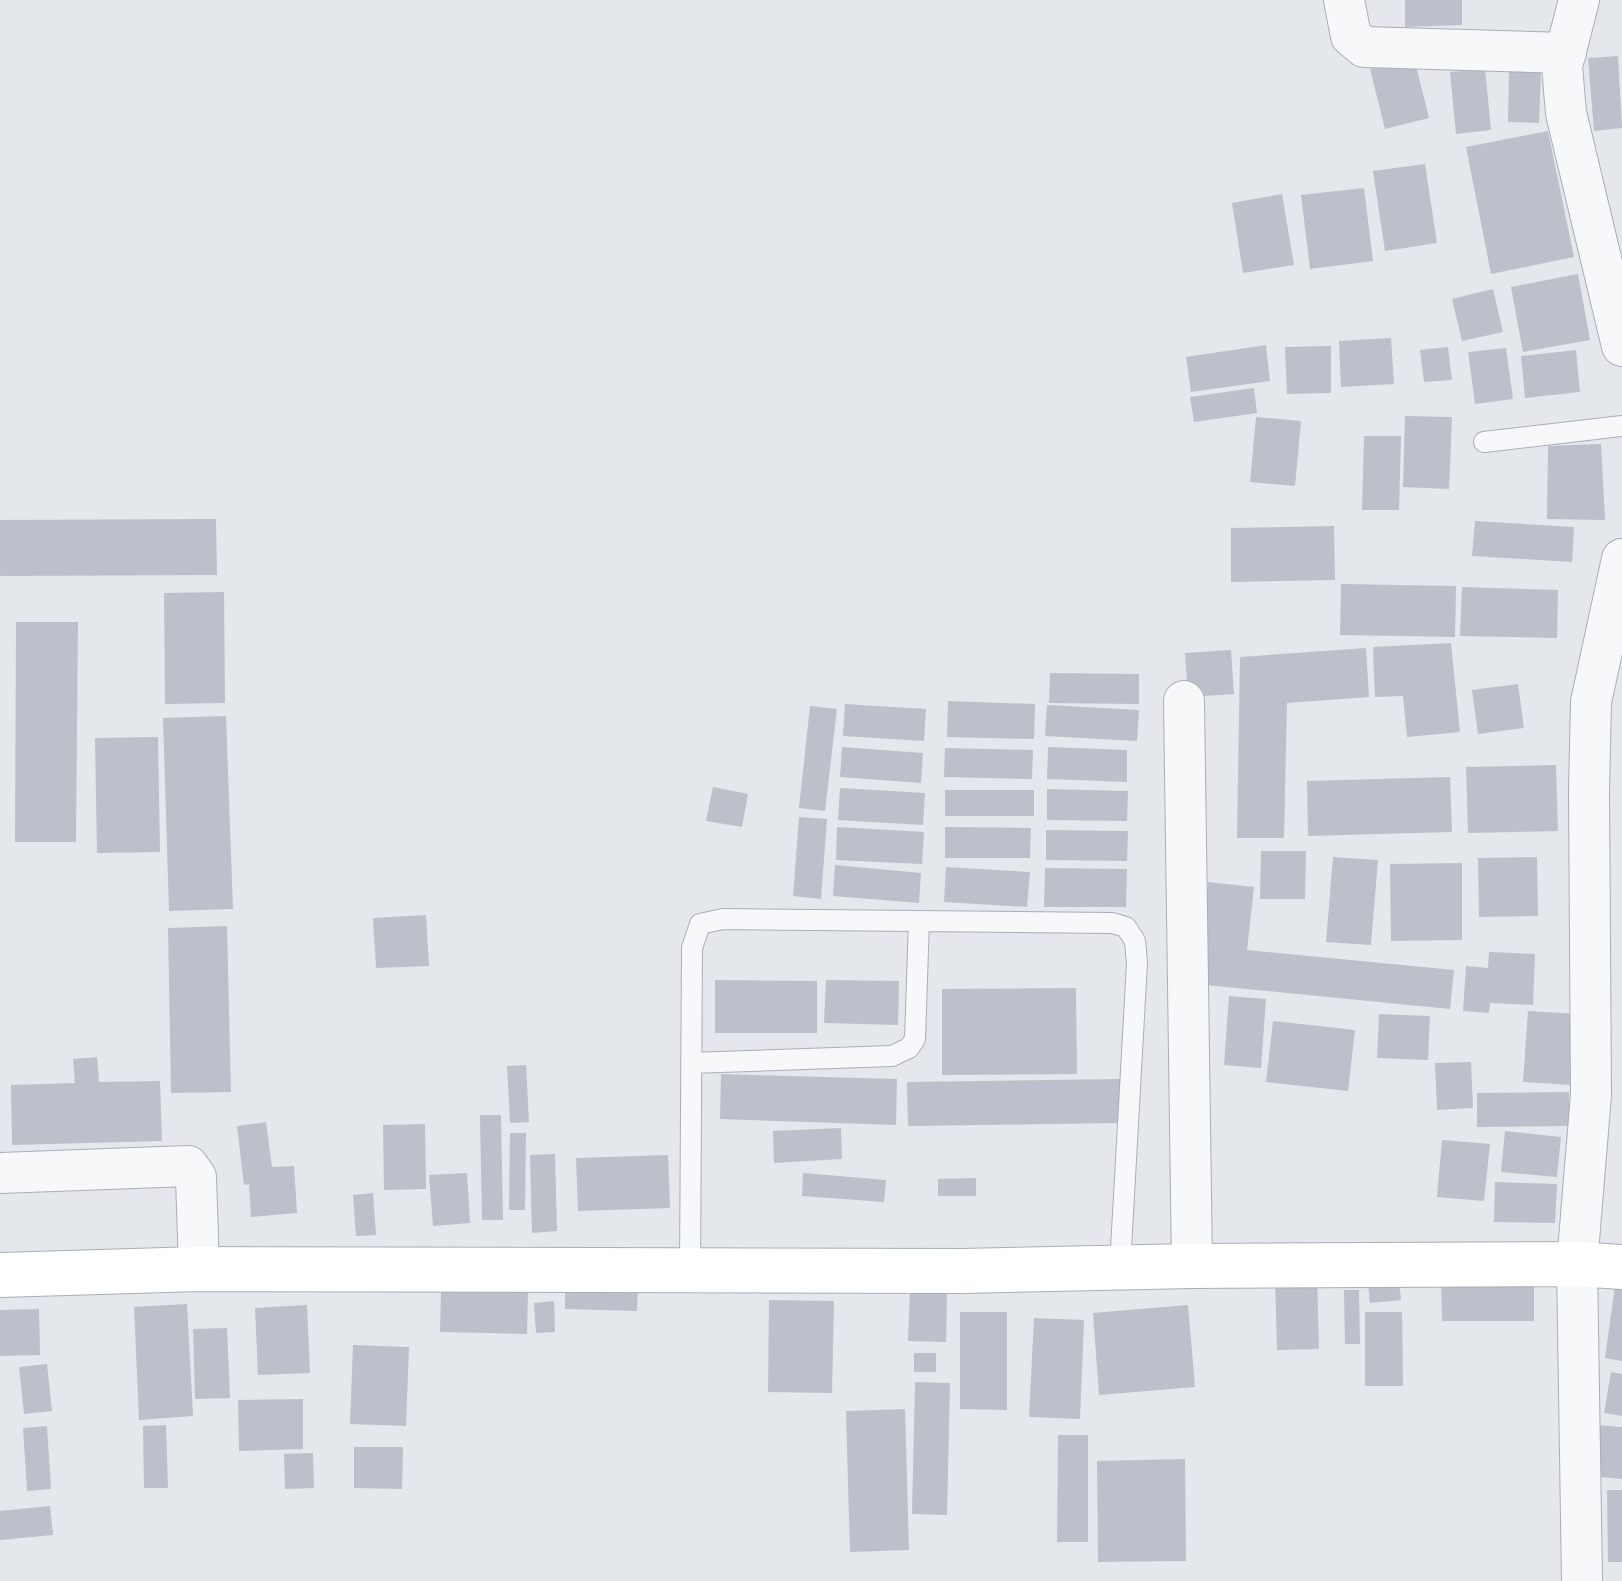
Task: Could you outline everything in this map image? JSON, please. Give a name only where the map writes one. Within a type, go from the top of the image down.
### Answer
[{"type":"main road","points":[[0,1275],[199,1269],[690,1271],[1598,1265]]},
{"type":"street","points":[[1344,0],[1351,36],[1364,47],[1566,53]]},
{"type":"street","points":[[1579,0],[1562,66],[1566,113],[1622,346]]},
{"type":"street","points":[[1582,1581],[1598,1265],[1591,1095],[1591,702],[1622,559]]},
{"type":"street","points":[[1184,701],[1192,1266]]},
{"type":"street","points":[[0,1173],[188,1166],[196,1177],[199,1269]]},
{"type":"lane","points":[[1484,442],[1622,426]]},
{"type":"lane","points":[[690,1271],[692,948],[700,924],[723,919],[1112,923],[1126,927],[1135,941],[1137,963],[1120,1267]]},
{"type":"lane","points":[[691,1063],[892,1056],[909,1048],[915,1039],[919,921]]},
{"type":"building","points":[[1405,0],[1462,0],[1462,25],[1405,27]]},
{"type":"building","points":[[1618,56],[1622,128],[1594,131],[1588,58]]},
{"type":"building","points":[[1414,58],[1429,118],[1385,129],[1370,69]]},
{"type":"building","points":[[1485,69],[1491,130],[1456,134],[1450,72]]},
{"type":"building","points":[[1509,70],[1541,70],[1539,123],[1508,122]]},
{"type":"building","points":[[1548,131],[1574,257],[1491,274],[1466,147]]},
{"type":"building","points":[[1425,164],[1437,243],[1385,251],[1373,171]]},
{"type":"building","points":[[1364,188],[1373,261],[1310,269],[1301,195]]},
{"type":"building","points":[[1282,194],[1294,265],[1243,273],[1232,203]]},
{"type":"building","points":[[1578,274],[1590,340],[1523,352],[1511,287]]},
{"type":"building","points":[[1493,289],[1503,332],[1462,341],[1452,299]]},
{"type":"building","points":[[1391,338],[1394,384],[1341,387],[1339,341]]},
{"type":"building","points":[[1266,345],[1270,381],[1191,392],[1186,357]]},
{"type":"building","points":[[1331,346],[1331,393],[1287,394],[1285,347]]},
{"type":"building","points":[[1448,347],[1452,380],[1424,382],[1420,350]]},
{"type":"building","points":[[1506,348],[1513,399],[1475,404],[1468,352]]},
{"type":"building","points":[[1576,350],[1580,392],[1525,398],[1521,356]]},
{"type":"building","points":[[1254,388],[1257,413],[1194,422],[1190,397]]},
{"type":"building","points":[[1405,416],[1452,417],[1449,489],[1403,487]]},
{"type":"building","points":[[1256,417],[1301,421],[1295,486],[1250,482]]},
{"type":"building","points":[[1364,436],[1401,436],[1399,510],[1362,510]]},
{"type":"building","points":[[1601,444],[1605,520],[1547,519],[1548,446]]},
{"type":"building","points":[[216,519],[217,575],[0,576],[0,520]]},
{"type":"building","points":[[1475,521],[1574,527],[1572,562],[1472,556]]},
{"type":"building","points":[[1334,526],[1335,580],[1231,582],[1231,528]]},
{"type":"building","points":[[1341,584],[1456,586],[1455,637],[1340,635]]},
{"type":"building","points":[[1462,587],[1558,590],[1557,638],[1460,636]]},
{"type":"building","points":[[224,592],[225,703],[165,704],[164,593]]},
{"type":"building","points":[[16,622],[78,622],[76,842],[15,842]]},
{"type":"building","points":[[1451,643],[1460,732],[1407,737],[1403,696],[1375,697],[1373,647]]},
{"type":"building","points":[[1366,648],[1369,697],[1287,703],[1284,838],[1237,838],[1240,657]]},
{"type":"building","points":[[1231,650],[1234,694],[1188,697],[1185,653]]},
{"type":"building","points":[[1050,673],[1139,674],[1139,704],[1049,703]]},
{"type":"building","points":[[1518,684],[1524,728],[1478,734],[1472,690]]},
{"type":"building","points":[[948,701],[1035,704],[1034,739],[947,737]]},
{"type":"building","points":[[845,704],[926,709],[924,741],[843,736]]},
{"type":"building","points":[[1047,705],[1139,710],[1137,741],[1045,736]]},
{"type":"building","points":[[810,706],[837,709],[825,811],[799,808]]},
{"type":"building","points":[[226,716],[233,909],[169,911],[163,718]]},
{"type":"building","points":[[158,737],[160,852],[97,853],[95,738]]},
{"type":"building","points":[[842,747],[923,753],[921,783],[840,777]]},
{"type":"building","points":[[1048,747],[1127,750],[1127,782],[1047,779]]},
{"type":"building","points":[[945,748],[1033,750],[1032,779],[944,777]]},
{"type":"building","points":[[1556,765],[1558,831],[1468,833],[1466,767]]},
{"type":"building","points":[[1450,777],[1452,832],[1308,836],[1307,781]]},
{"type":"building","points":[[713,787],[748,794],[742,827],[706,821]]},
{"type":"building","points":[[840,788],[925,793],[923,825],[838,820]]},
{"type":"building","points":[[1047,789],[1128,791],[1127,821],[1047,820]]},
{"type":"building","points":[[945,790],[1034,790],[1034,816],[945,816]]},
{"type":"building","points":[[799,817],[827,819],[821,899],[793,896]]},
{"type":"building","points":[[837,827],[924,832],[922,864],[836,860]]},
{"type":"building","points":[[945,827],[1031,828],[1030,858],[945,858]]},
{"type":"building","points":[[1046,830],[1128,831],[1127,861],[1046,860]]},
{"type":"building","points":[[1261,851],[1306,851],[1305,899],[1260,899]]},
{"type":"building","points":[[1333,857],[1378,860],[1371,945],[1326,942]]},
{"type":"building","points":[[1537,857],[1538,916],[1479,917],[1478,858]]},
{"type":"building","points":[[1462,863],[1462,940],[1391,941],[1390,864]]},
{"type":"building","points":[[835,865],[921,873],[919,903],[833,896]]},
{"type":"building","points":[[946,867],[1030,872],[1027,907],[944,902]]},
{"type":"building","points":[[1045,868],[1127,869],[1126,907],[1044,907]]},
{"type":"building","points":[[1208,882],[1254,887],[1247,950],[1454,970],[1450,1009],[1196,984]]},
{"type":"building","points":[[426,915],[429,966],[376,968],[373,918]]},
{"type":"building","points":[[227,926],[231,1092],[171,1093],[168,928]]},
{"type":"building","points":[[1489,952],[1535,954],[1533,1005],[1490,1003],[1489,1013],[1463,1011],[1466,966],[1488,968]]},
{"type":"building","points":[[715,980],[817,981],[817,1033],[715,1033]]},
{"type":"building","points":[[826,980],[899,981],[898,1025],[824,1023]]},
{"type":"building","points":[[1076,988],[1077,1074],[942,1075],[942,989]]},
{"type":"building","points":[[1229,996],[1266,999],[1261,1068],[1224,1065]]},
{"type":"building","points":[[1528,1011],[1577,1014],[1572,1085],[1523,1082]]},
{"type":"building","points":[[1379,1014],[1430,1016],[1428,1060],[1377,1058]]},
{"type":"building","points":[[1273,1021],[1355,1030],[1348,1091],[1266,1082]]},
{"type":"building","points":[[97,1057],[99,1082],[160,1081],[162,1141],[12,1145],[11,1085],[75,1083],[73,1059]]},
{"type":"building","points":[[1471,1062],[1473,1108],[1437,1110],[1435,1063]]},
{"type":"building","points":[[526,1065],[529,1122],[510,1123],[507,1066]]},
{"type":"building","points":[[721,1074],[897,1079],[896,1125],[720,1119]]},
{"type":"building","points":[[1120,1079],[1120,1123],[908,1126],[907,1082]]},
{"type":"building","points":[[1569,1092],[1569,1126],[1477,1127],[1477,1093]]},
{"type":"building","points":[[480,1115],[501,1115],[503,1220],[482,1220]]},
{"type":"building","points":[[266,1122],[272,1167],[294,1166],[297,1213],[251,1217],[249,1184],[244,1185],[237,1126]]},
{"type":"building","points":[[425,1124],[426,1189],[384,1190],[383,1125]]},
{"type":"building","points":[[841,1128],[842,1159],[774,1163],[773,1131]]},
{"type":"building","points":[[1505,1131],[1561,1137],[1557,1177],[1501,1172]]},
{"type":"building","points":[[510,1133],[526,1133],[525,1210],[509,1210]]},
{"type":"building","points":[[1442,1140],[1490,1144],[1484,1201],[1437,1197]]},
{"type":"building","points":[[555,1154],[557,1231],[532,1233],[530,1155]]},
{"type":"building","points":[[668,1155],[670,1208],[578,1211],[576,1158]]},
{"type":"building","points":[[467,1173],[470,1223],[433,1226],[429,1175]]},
{"type":"building","points":[[803,1173],[886,1180],[884,1202],[802,1196]]},
{"type":"building","points":[[976,1178],[976,1196],[938,1196],[938,1179]]},
{"type":"building","points":[[1495,1182],[1557,1184],[1555,1223],[1494,1222]]},
{"type":"building","points":[[373,1193],[376,1235],[356,1236],[353,1195]]},
{"type":"building","points":[[1617,1271],[1622,1271],[1622,1361],[1605,1358]]},
{"type":"building","points":[[1317,1274],[1319,1349],[1277,1350],[1275,1275]]},
{"type":"building","points":[[565,1275],[638,1277],[637,1311],[565,1309]]},
{"type":"building","points":[[1441,1278],[1534,1278],[1534,1321],[1442,1321]]},
{"type":"building","points":[[1399,1280],[1401,1300],[1370,1303],[1368,1284]]},
{"type":"building","points":[[441,1290],[528,1292],[527,1334],[440,1332]]},
{"type":"building","points":[[910,1290],[947,1291],[946,1342],[908,1341]]},
{"type":"building","points":[[1344,1290],[1359,1290],[1360,1344],[1345,1344]]},
{"type":"building","points":[[769,1300],[834,1301],[832,1393],[768,1392]]},
{"type":"building","points":[[554,1301],[555,1332],[536,1333],[534,1303]]},
{"type":"building","points":[[187,1304],[193,1416],[139,1420],[134,1307]]},
{"type":"building","points":[[307,1305],[310,1373],[258,1375],[255,1308]]},
{"type":"building","points":[[1188,1305],[1195,1387],[1099,1395],[1093,1313]]},
{"type":"building","points":[[39,1309],[40,1355],[0,1356],[0,1310]]},
{"type":"building","points":[[960,1312],[1007,1312],[1007,1410],[960,1409]]},
{"type":"building","points":[[1365,1312],[1402,1312],[1403,1386],[1365,1386]]},
{"type":"building","points":[[1034,1318],[1084,1320],[1080,1419],[1029,1417]]},
{"type":"building","points":[[227,1328],[230,1398],[195,1399],[193,1329]]},
{"type":"building","points":[[353,1345],[409,1347],[406,1426],[350,1424]]},
{"type":"building","points":[[914,1353],[936,1353],[936,1372],[914,1372]]},
{"type":"building","points":[[47,1364],[52,1411],[24,1414],[19,1367]]},
{"type":"building","points":[[1611,1372],[1622,1374],[1622,1416],[1604,1413]]},
{"type":"building","points":[[915,1382],[950,1383],[947,1515],[912,1514]]},
{"type":"building","points":[[303,1399],[303,1449],[239,1451],[238,1400]]},
{"type":"building","points":[[905,1409],[909,1550],[850,1552],[846,1411]]},
{"type":"building","points":[[166,1425],[168,1488],[144,1488],[143,1426]]},
{"type":"building","points":[[1595,1425],[1622,1427],[1622,1479],[1591,1476]]},
{"type":"building","points":[[47,1426],[51,1489],[27,1491],[23,1428]]},
{"type":"building","points":[[1058,1435],[1088,1435],[1088,1542],[1057,1542]]},
{"type":"building","points":[[354,1447],[403,1447],[402,1489],[354,1488]]},
{"type":"building","points":[[313,1453],[314,1488],[285,1489],[284,1454]]},
{"type":"building","points":[[1185,1459],[1186,1561],[1098,1562],[1097,1461]]},
{"type":"building","points":[[1607,1490],[1622,1490],[1622,1562],[1608,1562]]},
{"type":"building","points":[[50,1506],[53,1535],[0,1540],[0,1511]]}]
